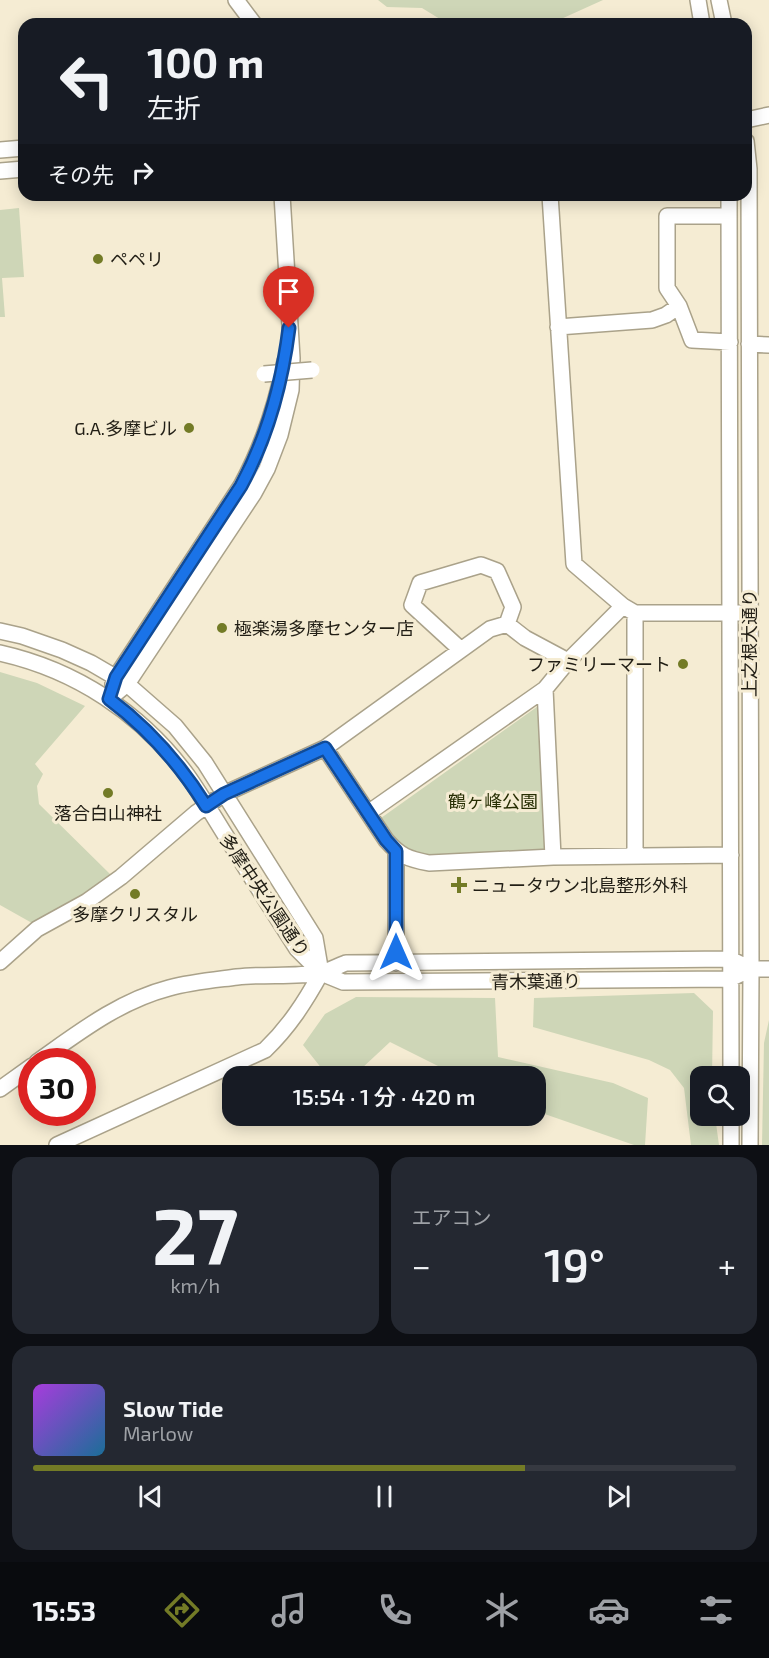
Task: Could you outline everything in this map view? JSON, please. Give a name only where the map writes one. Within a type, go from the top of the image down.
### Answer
[{"type":"street","points":[[236,0],[250,18]]},
{"type":"street","points":[[698,0],[701,18]]},
{"type":"street","points":[[719,0],[723,18]]},
{"type":"street","points":[[752,119],[769,115]]},
{"type":"street","points":[[0,150],[18,148]]},
{"type":"street","points":[[0,171],[18,170]]},
{"type":"street","points":[[109,699],[241,486],[267,431],[285,359],[289,328],[282,201]]},
{"type":"street","points":[[550,201],[574,564],[629,609],[749,614]]},
{"type":"street","name":"上之根大通り","points":[[729,201],[730,1066]]},
{"type":"street","name":"上之根大通り","points":[[749,201],[750,1145]]},
{"type":"street","points":[[729,216],[667,216],[667,288],[679,306],[692,340],[730,342]]},
{"type":"street","points":[[558,327],[652,320],[666,315],[679,306]]},
{"type":"street","points":[[749,344],[769,345]]},
{"type":"street","points":[[264,374],[312,370]]},
{"type":"street","points":[[460,649],[412,605],[420,583],[481,565],[497,571],[513,607],[507,624]]},
{"type":"street","points":[[368,813],[545,689],[568,661],[629,609]]},
{"type":"street","points":[[629,609],[635,855]]},
{"type":"street","points":[[507,624],[525,638],[568,661]]},
{"type":"street","points":[[0,962],[37,929],[86,902],[121,877],[206,806],[224,794],[325,748],[460,649],[490,629],[507,624]]},
{"type":"street","name":"多摩中央公園通り","points":[[0,631],[62,650],[121,681],[175,726],[205,763],[315,938],[321,973]]},
{"type":"street","name":"多摩中央公園通り","points":[[0,653],[54,670],[109,699],[132,716],[161,744],[187,775],[297,950],[321,973]]},
{"type":"street","points":[[545,689],[553,857]]},
{"type":"street","points":[[325,748],[386,840],[396,851],[410,860],[429,862],[635,855],[731,855]]},
{"type":"street","points":[[396,851],[396,963]]},
{"type":"street","points":[[730,959],[751,969],[769,969]]},
{"type":"street","name":"青木葉通り","points":[[57,1048],[109,1013],[146,995],[170,987],[250,976],[321,973],[346,963],[730,959]]},
{"type":"street","points":[[506,961],[506,981]]},
{"type":"street","name":"青木葉通り","points":[[321,973],[342,982],[730,979],[751,969]]},
{"type":"street","points":[[57,1145],[265,1050],[279,1037],[304,1004],[321,973]]},
{"type":"street","points":[[0,1089],[18,1076]]},
{"type":"street","points":[[731,1126],[731,1145]]},
{"type":"green space","points":[[378,0],[603,0],[563,18],[438,18],[422,8],[387,7]]},
{"type":"green space","points":[[19,208],[24,277],[2,278],[5,317],[0,317],[0,210]]},
{"type":"green space","points":[[0,672],[37,683],[85,706],[35,764],[43,774],[37,786],[39,804],[111,875],[80,896],[32,923],[0,905]]},
{"type":"green space","name":"鶴ヶ峰公園","points":[[541,704],[547,851],[428,855],[418,853],[399,843],[381,818]]},
{"type":"green space","points":[[694,993],[713,1011],[712,1066],[690,1066],[690,1126],[716,1126],[719,1145],[691,1145],[684,1088],[670,1070],[649,1060],[533,1027],[534,998]]},
{"type":"green space","points":[[356,997],[495,998],[498,1057],[538,1066],[438,1066],[390,1042],[364,1066],[320,1066],[303,1045],[325,1014]]},
{"type":"green space","points":[[769,1020],[769,1145],[762,1145],[764,1043]]},
{"type":"green space","points":[[546,1068],[613,1083],[648,1098],[645,1145],[634,1145],[546,1114]]},
{"type":"place","name":"ペペリ","points":[[98,259]]},
{"type":"place","name":"G.A.多摩ビル","points":[[189,428]]},
{"type":"place","name":"極楽湯多摩センター店","points":[[222,628]]},
{"type":"place","name":"ファミリーマート","points":[[683,664]]},
{"type":"place","name":"落合白山神社","points":[[108,793]]},
{"type":"place","name":"ニュータウン北島整形外科","points":[[459,885]]},
{"type":"place","name":"多摩クリスタル","points":[[135,894]]},
{"type":"route","points":[[289,328],[274,409],[253,464],[241,486],[116,677],[109,699],[132,716],[161,744],[187,775],[206,806],[224,794],[325,748],[386,840],[396,851],[396,952]]}]
